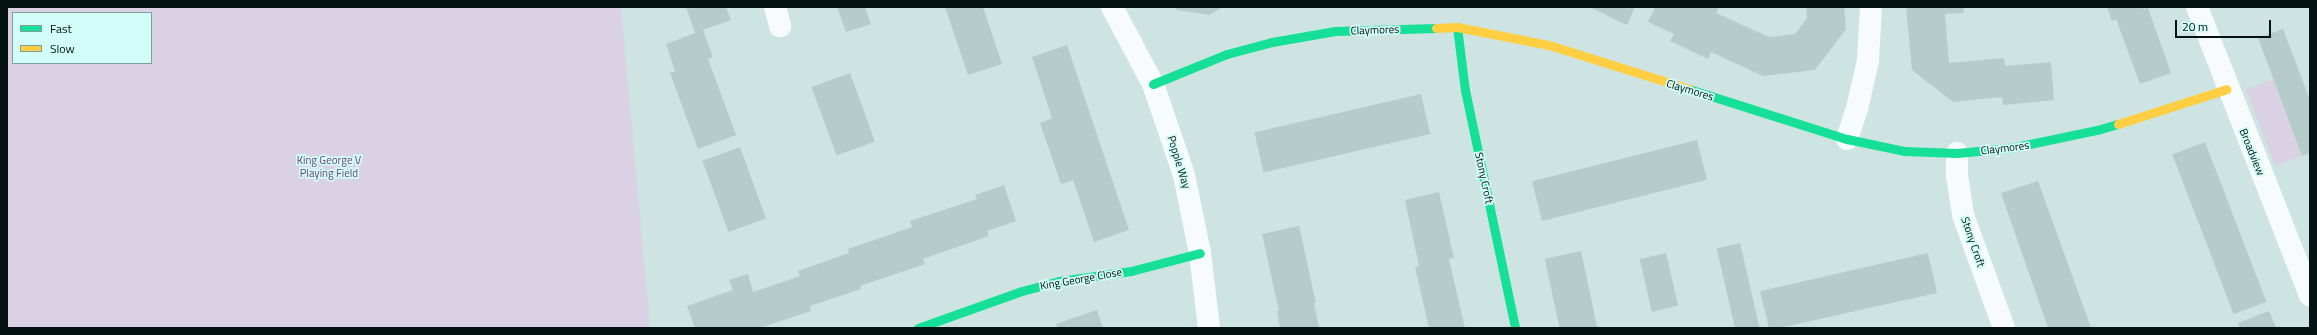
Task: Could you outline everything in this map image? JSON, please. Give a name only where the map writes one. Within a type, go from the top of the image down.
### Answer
[{"type":"street","name":"Popple Way","points":[[1112,7],[1153,84],[1184,175],[1200,254],[1209,328]]},
{"type":"street","points":[[1847,139],[1868,60],[1871,7]]},
{"type":"street","name":"Broadview","points":[[2196,7],[2227,89],[2310,296]]},
{"type":"street","name":"Claymores","points":[[1153,84],[1227,54],[1272,42],[1334,31],[1457,27],[1549,45],[1847,139],[1904,151],[1957,153],[2010,148],[2098,130],[2227,89]]},
{"type":"street","name":"Stony Croft","points":[[1457,27],[1465,90],[1515,328]]},
{"type":"street","name":"Stony Croft","points":[[1957,153],[1957,176],[1963,215],[2004,328]]},
{"type":"street","name":"King George Close","points":[[918,328],[1022,291],[1059,281],[1132,271],[1200,254]]},
{"type":"green space","name":"King George V Playing Field","points":[[7,7],[621,7],[650,328],[7,328]]},
{"type":"green space","points":[[2273,79],[2302,156],[2275,166],[2246,89]]},
{"type":"building","points":[[686,7],[726,7],[731,20],[703,30],[713,57],[708,59],[736,135],[698,149],[670,73],[675,71],[666,44],[695,33]]},
{"type":"building","points":[[837,7],[865,7],[871,24],[846,32]]},
{"type":"building","points":[[945,7],[983,7],[1002,64],[968,75]]},
{"type":"building","points":[[1175,7],[1223,7],[1209,15],[1177,10]]},
{"type":"building","points":[[1589,7],[1635,7],[1627,25]]},
{"type":"building","points":[[1655,7],[1719,7],[1716,13],[1769,37],[1795,34],[1807,18],[1806,7],[1844,7],[1846,29],[1815,70],[1763,76],[1711,52],[1708,59],[1670,41],[1674,34],[1648,22]]},
{"type":"building","points":[[1906,7],[1963,7],[1964,13],[1945,14],[1949,63],[2004,58],[2005,66],[2051,62],[2054,100],[2003,105],[2002,97],[1953,102],[1912,70]]},
{"type":"building","points":[[2107,7],[2148,8],[2171,73],[2140,84],[2116,19],[2112,21]]},
{"type":"building","points":[[2283,29],[2310,100],[2310,153],[2302,156],[2258,38]]},
{"type":"building","points":[[1067,45],[1129,230],[1094,242],[1073,180],[1061,184],[1040,123],[1052,118],[1032,57]]},
{"type":"building","points":[[850,73],[875,142],[836,156],[811,87]]},
{"type":"building","points":[[1421,94],[1430,134],[1264,172],[1254,132]]},
{"type":"building","points":[[1697,140],[1707,180],[1542,221],[1532,181]]},
{"type":"building","points":[[2205,142],[2266,302],[2234,314],[2172,155]]},
{"type":"building","points":[[740,147],[766,218],[728,232],[702,161]]},
{"type":"building","points":[[2038,181],[2091,328],[2048,328],[2001,193]]},
{"type":"building","points":[[1004,185],[1016,221],[987,231],[989,236],[923,259],[925,264],[860,286],[861,289],[810,306],[811,311],[760,328],[695,328],[687,306],[733,290],[729,280],[748,274],[753,292],[800,276],[798,271],[849,253],[848,249],[912,227],[910,221],[977,199],[975,195]]},
{"type":"building","points":[[1439,192],[1454,258],[1449,259],[1465,328],[1429,328],[1415,267],[1419,266],[1405,200]]},
{"type":"building","points":[[1299,226],[1316,303],[1314,303],[1319,328],[1280,328],[1277,311],[1279,311],[1262,234]]},
{"type":"building","points":[[1740,243],[1760,328],[1735,328],[1717,248]]},
{"type":"building","points":[[1581,251],[1597,328],[1560,328],[1545,259]]},
{"type":"building","points":[[1666,253],[1678,306],[1652,312],[1640,259]]},
{"type":"building","points":[[1928,253],[1937,293],[1779,328],[1769,328],[1760,291]]},
{"type":"building","points":[[1097,310],[1103,328],[1058,328],[1056,324]]},
{"type":"building","points":[[2269,311],[2276,328],[2240,328],[2238,323]]},
{"type":"traffic: fast","points":[[1457,27],[1465,90],[1515,328]]},
{"type":"traffic: fast","points":[[1153,84],[1227,54],[1272,42],[1335,31],[1436,28]]},
{"type":"traffic: fast","points":[[1689,89],[1847,139],[1904,151],[1957,153],[2010,148],[2097,130],[2118,124]]},
{"type":"traffic: fast","points":[[918,328],[1022,291],[1059,281],[1131,271],[1200,253]]},
{"type":"traffic: slow","points":[[1436,28],[1457,27],[1549,45],[1689,89]]},
{"type":"traffic: slow","points":[[2118,124],[2227,89]]}]
